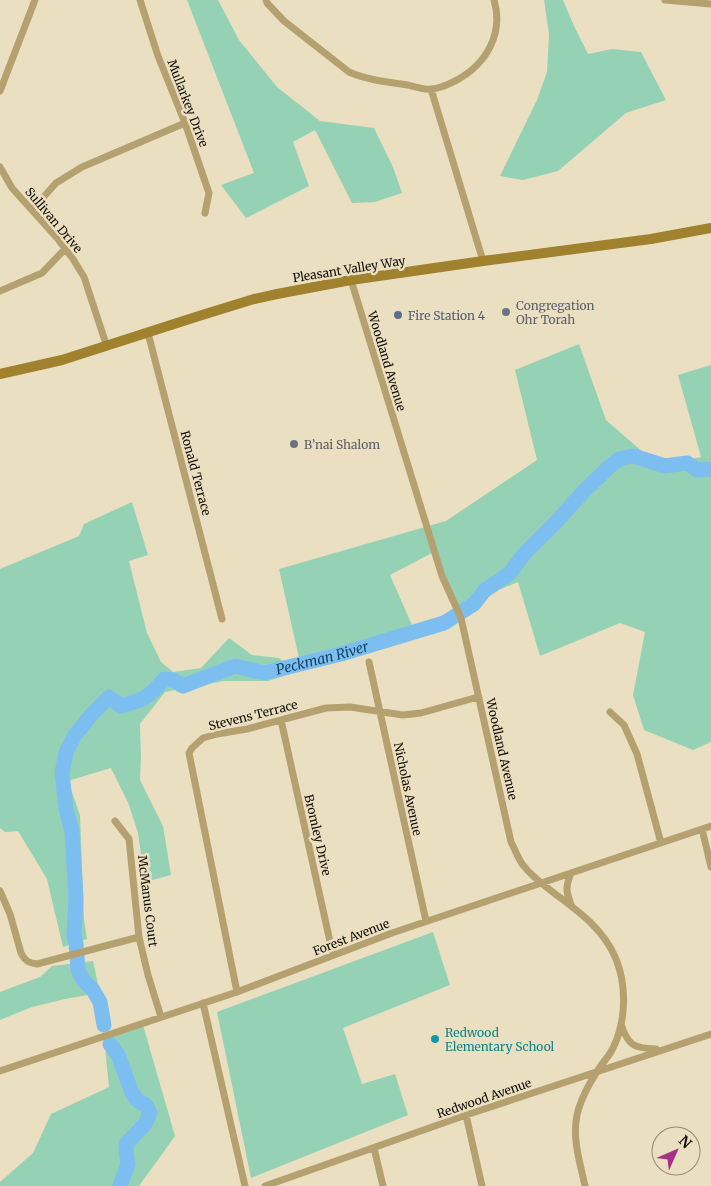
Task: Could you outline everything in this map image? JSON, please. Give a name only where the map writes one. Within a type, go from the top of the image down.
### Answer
[{"type":"main road","name":"Pleasant Valley Way","points":[[0,374],[62,360],[254,299],[277,294],[351,280],[651,239],[711,228]]},
{"type":"street","points":[[0,90],[34,0]]},
{"type":"street","name":"Mullarkey Drive","points":[[140,0],[158,56],[210,193],[205,213]]},
{"type":"street","points":[[266,0],[284,21],[348,72],[360,77],[431,90],[468,74],[483,59],[493,43],[496,28],[497,11],[494,0]]},
{"type":"street","points":[[665,0],[711,4]]},
{"type":"street","points":[[431,90],[483,261]]},
{"type":"street","points":[[32,210],[56,183],[82,167],[185,123]]},
{"type":"street","name":"Sullivan Drive","points":[[1,172],[12,188],[57,238],[84,277],[107,347]]},
{"type":"street","points":[[0,291],[42,273],[65,249]]},
{"type":"street","name":"Woodland Avenue","points":[[351,280],[442,576],[459,615],[511,842],[523,865],[541,883],[597,928],[605,938],[621,973],[623,1010],[618,1036],[583,1095],[577,1114],[575,1130],[577,1149],[585,1186]]},
{"type":"street","name":"Ronald Terrace","points":[[148,333],[222,619]]},
{"type":"street","name":"Nicholas Avenue","points":[[369,662],[426,921]]},
{"type":"street","name":"Stevens Terrace","points":[[237,992],[189,753],[192,748],[203,738],[247,729],[326,708],[350,707],[403,715],[422,714],[478,697]]},
{"type":"street","points":[[610,712],[624,725],[637,754],[661,843]]},
{"type":"street","name":"Bromley Drive","points":[[281,720],[334,955]]},
{"type":"street","name":"McManus Court","points":[[115,821],[129,839],[139,937],[161,1017]]},
{"type":"street","name":"Forest Avenue","points":[[0,1070],[237,992],[426,921],[711,826]]},
{"type":"street","points":[[702,829],[711,867]]},
{"type":"street","points":[[571,873],[566,893],[572,908]]},
{"type":"street","points":[[0,891],[10,914],[21,953],[28,962],[37,964],[139,937]]},
{"type":"street","points":[[203,1003],[245,1186]]},
{"type":"street","points":[[621,1022],[624,1035],[632,1045],[641,1049],[662,1050]]},
{"type":"street","name":"Redwood Avenue","points":[[265,1186],[550,1086],[596,1073],[711,1034]]},
{"type":"street","points":[[466,1115],[482,1186]]},
{"type":"street","points":[[374,1148],[383,1186]]},
{"type":"green space","points":[[187,0],[218,0],[239,40],[277,87],[320,121],[374,128],[393,167],[402,193],[375,202],[352,203],[315,130],[293,142],[309,186],[246,218],[221,185],[254,173]]},
{"type":"green space","points":[[544,0],[563,0],[588,54],[612,49],[641,52],[666,100],[626,113],[558,171],[523,180],[500,176],[537,100],[547,72],[549,34]]},
{"type":"green space","points":[[579,344],[606,420],[659,466],[701,457],[678,375],[711,365],[711,742],[693,750],[644,730],[633,695],[645,632],[620,623],[540,656],[518,582],[455,608],[432,553],[390,575],[415,632],[301,667],[279,569],[446,521],[537,460],[515,370]]},
{"type":"green space","points":[[132,502],[148,555],[129,561],[147,633],[161,662],[173,672],[201,668],[229,638],[252,655],[279,658],[296,672],[268,681],[224,681],[165,692],[140,724],[140,780],[163,826],[171,875],[145,882],[138,833],[129,805],[111,768],[68,781],[80,815],[84,919],[87,939],[63,947],[47,879],[18,831],[5,832],[0,828],[0,569],[79,536],[84,524]]},
{"type":"green space","points":[[433,932],[450,985],[343,1028],[362,1084],[395,1074],[408,1115],[251,1178],[217,1012]]},
{"type":"green space","points":[[93,961],[100,993],[32,1007],[0,1020],[0,992],[40,977],[52,966]]},
{"type":"green space","points":[[143,1025],[175,1136],[139,1186],[0,1186],[0,1182],[33,1153],[51,1114],[109,1087],[104,1038]]},
{"type":"waterway","name":"Peckman River","points":[[104,1025],[100,1002],[93,990],[83,980],[78,970],[74,935],[76,898],[72,832],[66,809],[62,773],[66,752],[75,735],[109,697],[121,706],[146,697],[164,679],[173,680],[183,686],[235,666],[264,673],[341,654],[444,623],[474,604],[484,591],[510,573],[524,554],[584,491],[619,459],[633,456],[665,466],[687,463],[697,470],[711,469]]},
{"type":"waterway","name":"Peckman River","points":[[110,1044],[118,1055],[132,1093],[138,1101],[146,1105],[150,1113],[145,1124],[126,1144],[128,1164],[120,1186]]},
{"type":"place","name":"Congregation Ohr Torah","points":[[506,312]]},
{"type":"place","name":"Fire Station 4","points":[[398,315]]},
{"type":"place","name":"B’nai Shalom","points":[[294,444]]},
{"type":"place","name":"Redwood Elementary School","points":[[435,1039]]}]
